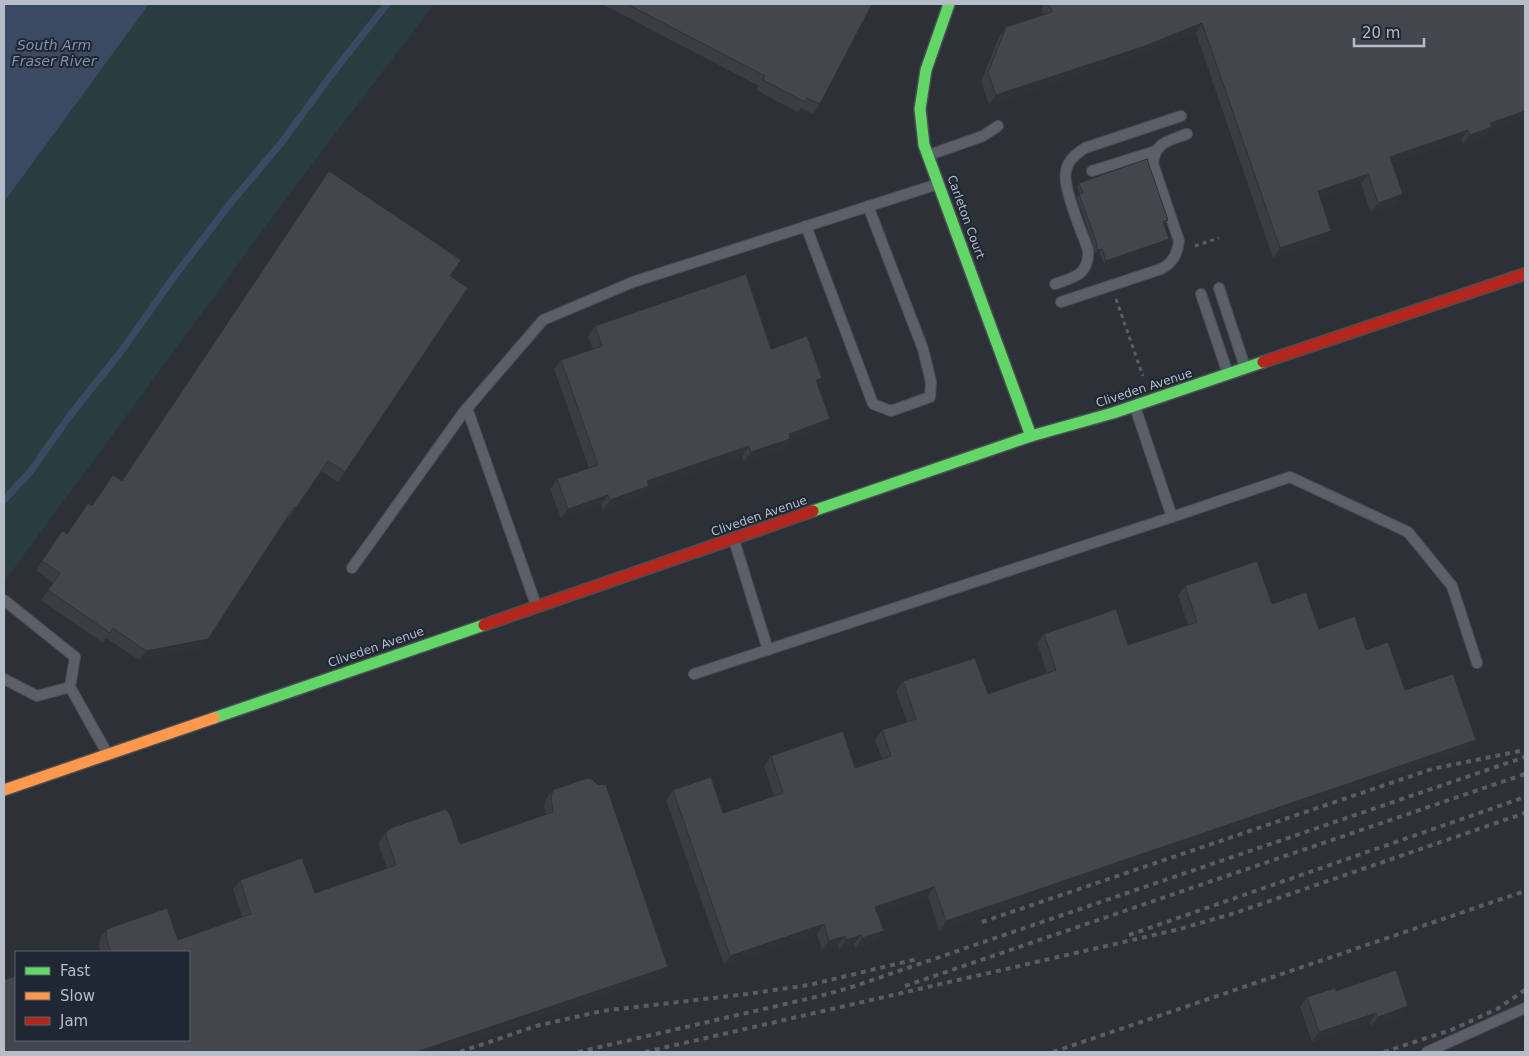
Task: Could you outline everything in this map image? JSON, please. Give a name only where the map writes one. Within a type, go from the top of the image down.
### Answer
[{"type":"street","name":"Carleton Court","points":[[949,4],[926,70],[920,109],[924,145],[1032,436]]},
{"type":"street","name":"Cliveden Avenue","points":[[4,790],[1032,436],[1135,406],[1525,274]]},
{"type":"lane","points":[[1055,284],[1080,274],[1086,266],[1088,257],[1088,250],[1066,185],[1065,173],[1069,163],[1076,154],[1085,148],[1181,116]]},
{"type":"lane","points":[[928,156],[983,136],[998,126]]},
{"type":"lane","points":[[1061,302],[1162,269],[1171,263],[1177,252],[1179,240],[1153,164],[1154,155],[1158,146],[1166,141],[1187,134]]},
{"type":"lane","points":[[1092,171],[1156,151]]},
{"type":"lane","points":[[352,568],[467,408],[543,320],[633,282],[938,183]]},
{"type":"lane","points":[[806,226],[873,404],[891,411],[930,397],[931,382],[923,349],[868,206]]},
{"type":"lane","points":[[1219,288],[1245,368]]},
{"type":"lane","points":[[1201,294],[1228,374]]},
{"type":"lane","points":[[1135,406],[1172,517]]},
{"type":"lane","points":[[467,408],[537,606]]},
{"type":"lane","points":[[694,674],[1290,477],[1408,532],[1452,586],[1477,663]]},
{"type":"lane","points":[[734,539],[768,650]]},
{"type":"lane","points":[[4,600],[74,656],[70,687],[107,754]]},
{"type":"lane","points":[[4,679],[37,696],[70,687]]},
{"type":"lane","points":[[1427,1052],[1525,1008]]},
{"type":"path","points":[[1112,285],[1133,351]]},
{"type":"shaded area","points":[[109,4],[434,4],[294,188],[4,582],[4,155]]},
{"type":"water","name":"South Arm Fraser River","points":[[4,4],[149,4],[4,202]]},
{"type":"building","points":[[627,4],[872,4],[820,104],[807,98],[805,102],[763,80],[765,76]]},
{"type":"building","points":[[1049,4],[1525,4],[1525,111],[1490,123],[1492,127],[1470,135],[1468,130],[1390,157],[1403,194],[1378,203],[1368,174],[1318,191],[1331,231],[1280,248],[1202,23],[1145,46],[996,95],[988,73],[1006,27],[1052,12]]},
{"type":"building","points":[[1147,159],[1168,220],[1163,222],[1169,239],[1106,261],[1102,249],[1097,250],[1097,244],[1079,194],[1083,193],[1079,183]]},
{"type":"building","points":[[329,171],[461,260],[450,276],[468,288],[345,472],[328,461],[296,508],[294,507],[208,639],[146,651],[113,628],[110,633],[48,590],[60,573],[42,561],[62,531],[67,534],[88,503],[92,506],[113,475],[122,481]]},
{"type":"building","points":[[746,274],[771,349],[807,336],[822,378],[816,380],[830,419],[789,434],[790,439],[751,452],[749,446],[647,481],[649,486],[610,500],[608,495],[568,509],[557,479],[598,465],[561,360],[602,346],[595,326]]},
{"type":"building","points":[[1257,561],[1272,604],[1306,592],[1319,629],[1355,616],[1366,650],[1388,642],[1405,690],[1453,674],[1476,740],[946,921],[934,887],[875,907],[884,931],[862,938],[861,935],[846,940],[845,936],[829,941],[824,924],[730,956],[673,790],[711,777],[723,813],[783,793],[771,756],[843,731],[855,768],[891,756],[882,730],[916,719],[903,681],[975,658],[988,694],[1056,670],[1044,634],[1116,609],[1128,645],[1197,622],[1185,586]]},
{"type":"building","points":[[587,778],[592,779],[597,784],[606,785],[668,967],[416,1052],[4,1052],[4,980],[15,976],[15,1041],[190,1041],[190,951],[111,951],[106,937],[107,929],[167,908],[178,940],[251,914],[240,880],[302,858],[315,893],[396,865],[385,833],[391,828],[446,809],[451,817],[460,844],[553,812],[551,796],[553,790]]},
{"type":"building","points":[[1396,970],[1408,1006],[1378,1017],[1376,1013],[1319,1032],[1307,997],[1335,988],[1336,991]]},
{"type":"waterway","points":[[4,500],[30,472],[71,414],[123,349],[173,278],[233,200],[282,142],[334,71],[387,4]]},
{"type":"railway","points":[[982,922],[1432,769],[1525,750]]},
{"type":"railway","points":[[578,1052],[849,988],[1525,757]]},
{"type":"railway","points":[[905,986],[1525,774]]},
{"type":"railway","points":[[1129,935],[1525,797]]},
{"type":"railway","points":[[645,1052],[1180,929],[1235,913],[1525,813]]},
{"type":"railway","points":[[1053,1052],[1525,891]]},
{"type":"railway","points":[[460,1052],[536,1026],[602,1011],[809,985],[917,959]]},
{"type":"railway","points":[[1384,1052],[1451,1030],[1497,1009],[1525,990]]},
{"type":"traffic: fast","points":[[949,4],[926,70],[920,109],[924,145],[1031,436]]},
{"type":"traffic: fast","points":[[813,511],[1031,436],[1113,413],[1263,362]]},
{"type":"traffic: fast","points":[[214,718],[484,625]]},
{"type":"traffic: slow","points":[[4,790],[214,718]]},
{"type":"traffic: jam","points":[[1263,362],[1525,274]]},
{"type":"traffic: jam","points":[[484,625],[813,511]]}]
